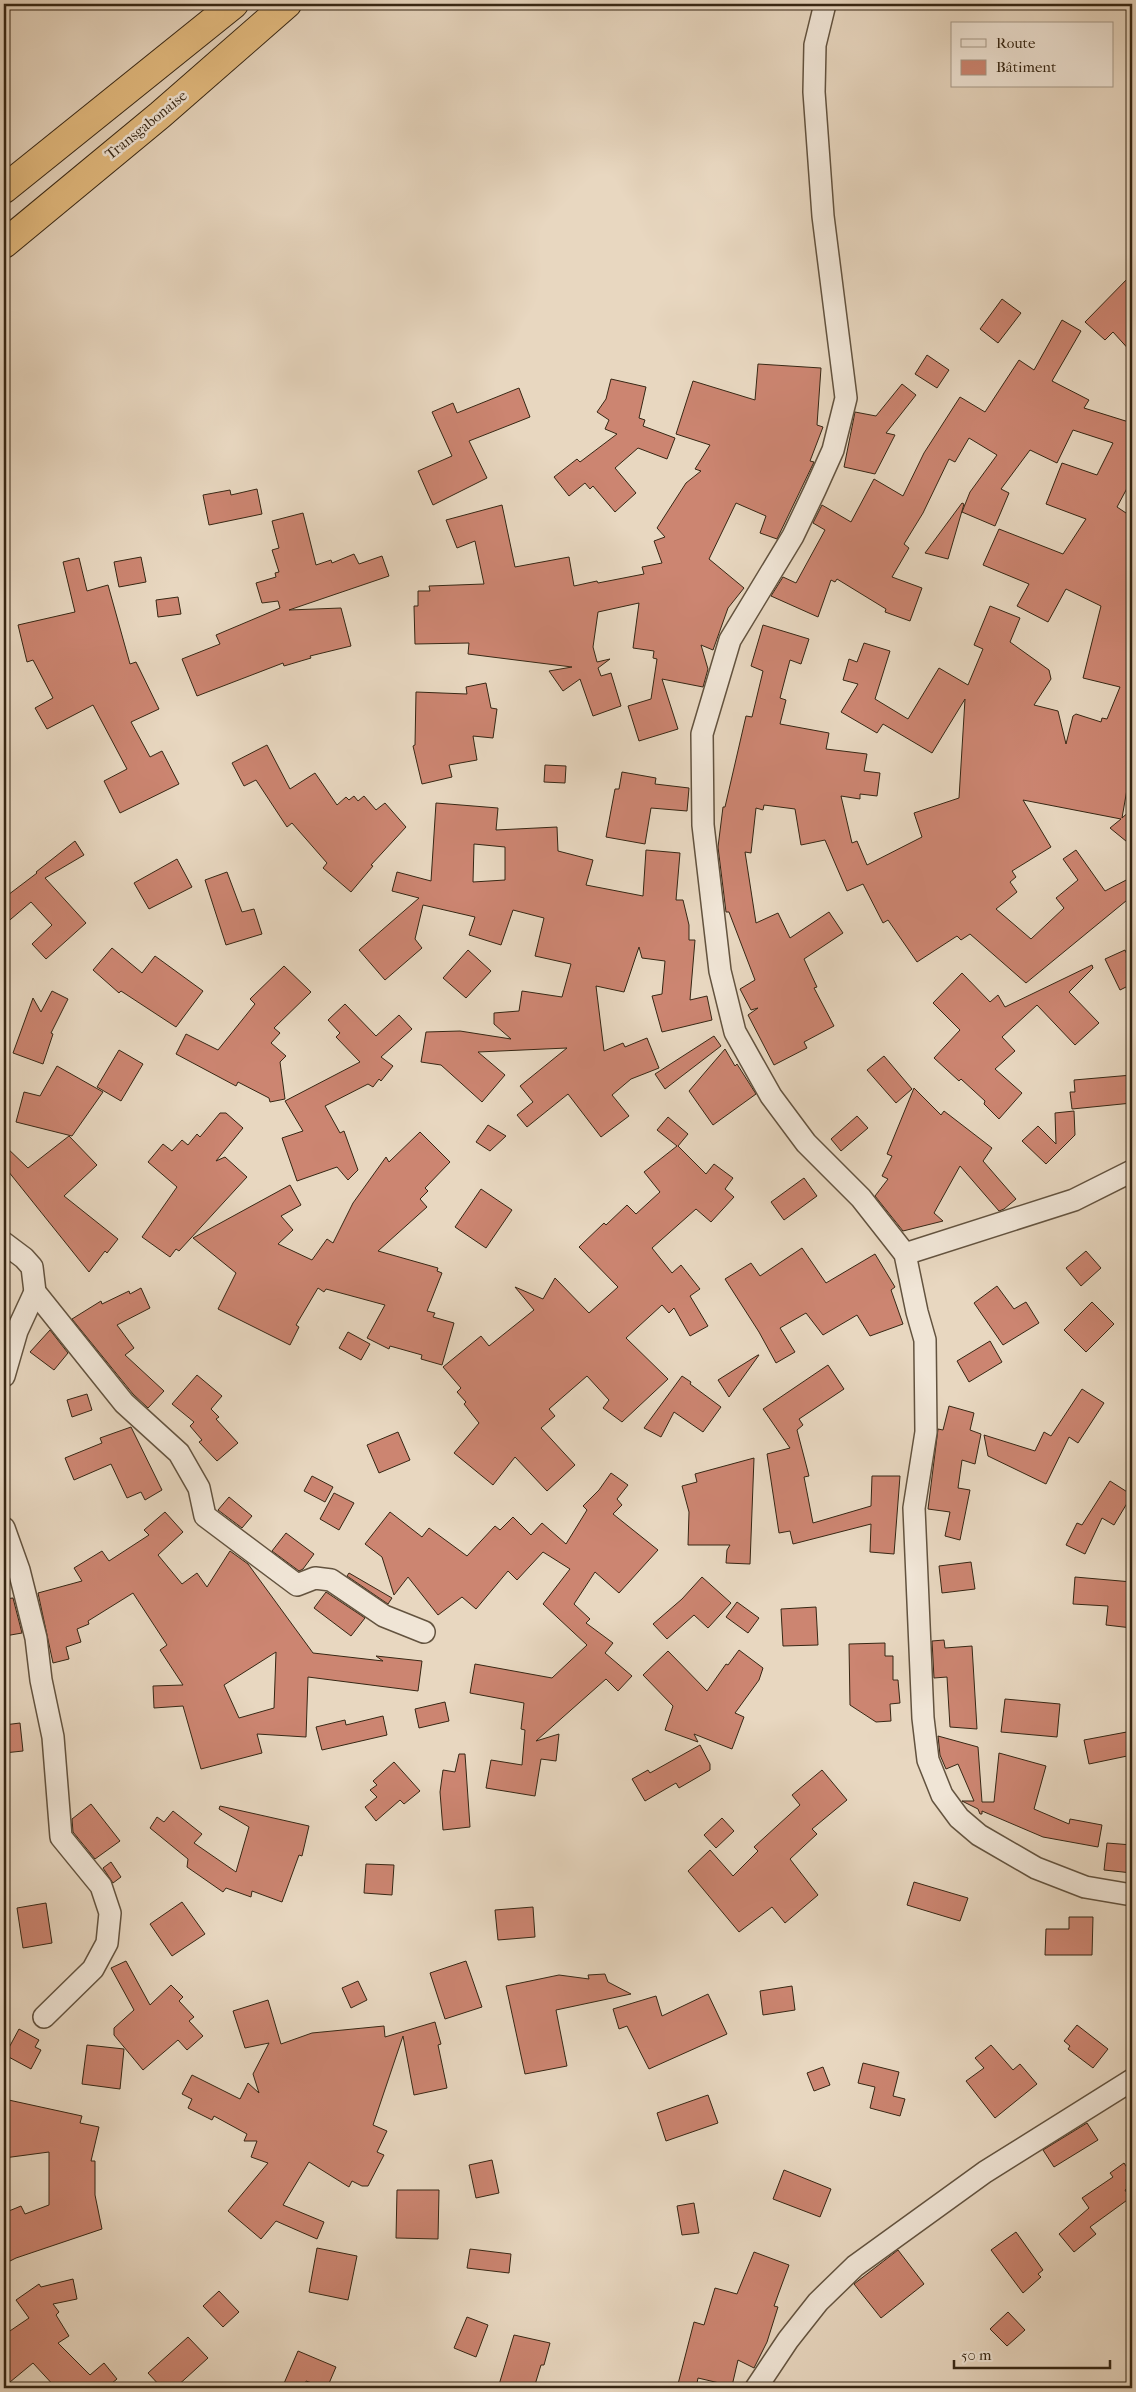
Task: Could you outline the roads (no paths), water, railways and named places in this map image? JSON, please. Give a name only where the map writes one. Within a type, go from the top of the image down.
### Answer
[{"type":"highway","points":[[4,189],[234,4]]},
{"type":"highway","name":"Transgabonaise","points":[[4,244],[160,115],[287,4]]},
{"type":"street","points":[[825,4],[815,45],[814,92],[823,216],[846,398],[832,450],[808,505],[793,536],[730,640],[702,734],[703,825],[720,971],[735,1032],[770,1096],[806,1143],[861,1198],[906,1254],[917,1312],[926,1340],[926,1432],[914,1508],[924,1718],[928,1760],[942,1795],[959,1818],[979,1835],[1036,1868],[1086,1887],[1132,1895]]},
{"type":"street","points":[[906,1254],[1074,1200],[1132,1171]]},
{"type":"street","points":[[4,1243],[24,1258],[32,1267],[35,1292],[17,1331],[4,1376]]},
{"type":"street","points":[[35,1292],[124,1403],[179,1453],[199,1488],[205,1516],[297,1584],[315,1578],[331,1580],[384,1616],[424,1632]]},
{"type":"street","points":[[4,1528],[19,1570],[36,1638],[41,1680],[53,1737],[61,1837],[101,1886],[110,1914],[107,1943],[93,1969],[44,2017]]},
{"type":"street","points":[[756,2388],[788,2340],[818,2302],[855,2266],[985,2172],[1132,2080]]}]
